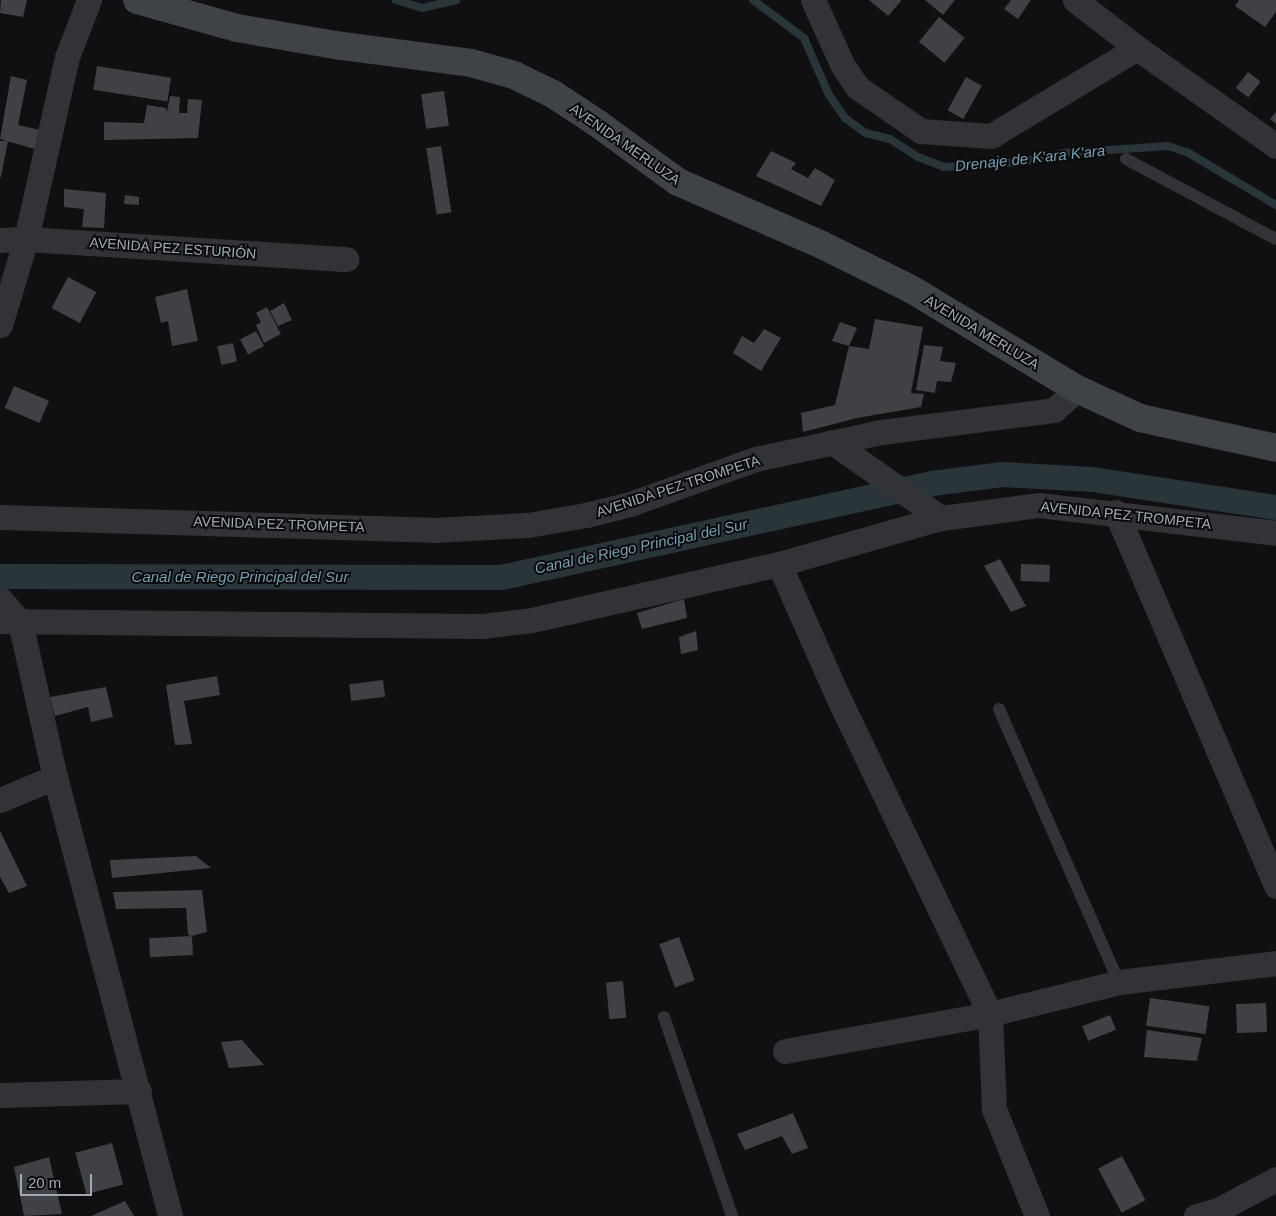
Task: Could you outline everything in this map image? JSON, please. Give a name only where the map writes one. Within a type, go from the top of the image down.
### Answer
[{"type":"main road","name":"AVENIDA MERLUZA","points":[[137,0],[185,11],[237,28],[471,63],[514,75],[553,94],[597,123],[678,182],[822,245],[911,289],[1077,389]]},
{"type":"main road","points":[[1077,389],[1140,418],[1276,448]]},
{"type":"street","points":[[0,325],[26,239],[67,57],[89,0]]},
{"type":"street","points":[[813,0],[843,66],[857,88],[921,131],[992,136],[1137,48]]},
{"type":"street","points":[[1075,0],[1137,48],[1276,146]]},
{"type":"street","name":"AVENIDA PEZ ESTURIÓN","points":[[0,240],[26,239],[346,259]]},
{"type":"street","name":"AVENIDA PEZ TROMPETA","points":[[0,517],[433,530],[528,525],[586,515],[630,504],[756,459],[838,446],[881,432],[1054,410],[1077,389]]},
{"type":"street","points":[[838,446],[940,518]]},
{"type":"street","name":"AVENIDA PEZ TROMPETA","points":[[10,622],[482,626],[532,620],[779,564],[940,518],[1039,505],[1116,512],[1276,533]]},
{"type":"street","points":[[1116,512],[1276,886]]},
{"type":"street","points":[[779,564],[837,695],[990,1014],[994,1109],[1037,1216]]},
{"type":"street","points":[[0,599],[10,622],[55,778],[139,1091],[170,1216]]},
{"type":"street","points":[[0,800],[55,778]]},
{"type":"street","points":[[785,1051],[990,1014],[1119,982],[1276,963]]},
{"type":"street","points":[[0,1095],[139,1091]]},
{"type":"street","points":[[1196,1216],[1218,1210],[1276,1179]]},
{"type":"lane","points":[[1126,159],[1276,239]]},
{"type":"lane","points":[[999,709],[1119,982]]},
{"type":"lane","points":[[664,1017],[732,1216]]},
{"type":"building","points":[[1,0],[27,0],[23,17],[0,13]]},
{"type":"building","points":[[869,0],[900,0],[901,1],[888,16]]},
{"type":"building","points":[[925,0],[955,0],[943,15]]},
{"type":"building","points":[[1011,0],[1031,0],[1018,19],[1004,9]]},
{"type":"building","points":[[1239,0],[1276,0],[1276,12],[1265,27],[1235,6]]},
{"type":"building","points":[[939,17],[965,38],[945,63],[919,42]]},
{"type":"building","points":[[97,66],[171,78],[167,101],[93,90]]},
{"type":"building","points":[[1248,72],[1261,82],[1248,98],[1236,88]]},
{"type":"building","points":[[11,76],[27,80],[18,125],[49,132],[45,152],[0,139]]},
{"type":"building","points":[[966,77],[982,86],[963,119],[948,110]]},
{"type":"building","points":[[444,91],[449,126],[426,129],[421,94]]},
{"type":"building","points":[[170,96],[180,97],[179,113],[187,113],[188,99],[202,100],[198,138],[104,140],[104,122],[144,123],[147,105],[166,108],[167,112]]},
{"type":"building","points":[[1276,112],[1276,124],[1270,119]]},
{"type":"building","points":[[0,141],[8,141],[1,177],[0,177]]},
{"type":"building","points":[[441,146],[451,212],[437,215],[426,148]]},
{"type":"building","points":[[771,151],[796,163],[791,169],[808,178],[815,168],[835,180],[821,206],[756,176]]},
{"type":"building","points":[[64,189],[106,193],[104,228],[82,227],[84,209],[64,207]]},
{"type":"building","points":[[125,195],[139,197],[139,205],[124,204]]},
{"type":"building","points":[[68,277],[96,292],[80,323],[52,308]]},
{"type":"building","points":[[187,289],[198,341],[172,346],[168,321],[161,323],[155,297]]},
{"type":"building","points":[[284,303],[292,320],[278,326],[270,311]]},
{"type":"building","points":[[267,307],[281,334],[264,343],[256,325],[261,322],[256,313]]},
{"type":"building","points":[[875,319],[923,327],[911,393],[924,394],[921,407],[857,418],[803,432],[801,413],[835,405],[849,346],[869,349]]},
{"type":"building","points":[[840,322],[857,328],[849,346],[832,341]]},
{"type":"building","points":[[764,329],[781,338],[761,371],[733,353],[742,336],[754,343]]},
{"type":"building","points":[[256,331],[264,346],[248,354],[240,339]]},
{"type":"building","points":[[233,343],[237,362],[221,365],[217,346]]},
{"type":"building","points":[[924,345],[943,347],[940,361],[956,363],[951,382],[937,381],[935,393],[916,390]]},
{"type":"building","points":[[14,386],[49,401],[40,423],[5,408]]},
{"type":"building","points":[[1000,559],[1026,606],[1011,612],[984,566]]},
{"type":"building","points":[[1021,564],[1050,565],[1049,582],[1020,581]]},
{"type":"building","points":[[684,599],[687,618],[642,629],[637,613]]},
{"type":"building","points":[[696,631],[698,650],[681,654],[679,637]]},
{"type":"building","points":[[217,676],[220,695],[184,701],[192,744],[175,745],[166,685]]},
{"type":"building","points":[[383,680],[385,697],[351,701],[349,684]]},
{"type":"building","points":[[106,687],[113,717],[91,722],[88,707],[55,716],[50,697]]},
{"type":"building","points":[[0,831],[27,886],[9,893],[0,877]]},
{"type":"building","points":[[196,856],[211,868],[112,878],[110,860]]},
{"type":"building","points":[[202,890],[207,932],[192,936],[188,935],[186,908],[116,909],[113,892]]},
{"type":"building","points":[[192,936],[193,955],[150,957],[149,938]]},
{"type":"building","points":[[679,937],[695,980],[675,987],[659,944]]},
{"type":"building","points":[[623,981],[626,1018],[609,1019],[606,982]]},
{"type":"building","points":[[1150,998],[1209,1006],[1206,1034],[1146,1026]]},
{"type":"building","points":[[1266,1003],[1267,1032],[1237,1033],[1236,1004]]},
{"type":"building","points":[[1110,1015],[1116,1030],[1088,1041],[1082,1026]]},
{"type":"building","points":[[1147,1030],[1202,1038],[1197,1061],[1144,1057]]},
{"type":"building","points":[[242,1040],[264,1065],[229,1068],[221,1042]]},
{"type":"building","points":[[793,1113],[808,1148],[792,1154],[782,1136],[745,1150],[737,1134]]},
{"type":"building","points":[[112,1143],[123,1185],[86,1194],[75,1153]]},
{"type":"building","points":[[1122,1156],[1145,1200],[1122,1213],[1098,1169]]},
{"type":"building","points":[[49,1157],[62,1214],[24,1216],[14,1167]]},
{"type":"building","points":[[125,1201],[134,1216],[91,1216]]},
{"type":"waterway","name":"Drenaje de K'ara K'ara","points":[[396,0],[422,8],[456,0]]},
{"type":"waterway","name":"Drenaje de K'ara K'ara","points":[[753,0],[804,38],[829,95],[845,118],[866,133],[890,139],[918,157],[944,167],[1021,162],[1064,153],[1168,146],[1187,152],[1276,205]]},
{"type":"waterway","name":"Canal de Riego Principal del Sur","points":[[0,576],[501,577],[931,483],[1002,474],[1092,479],[1276,507]]}]
